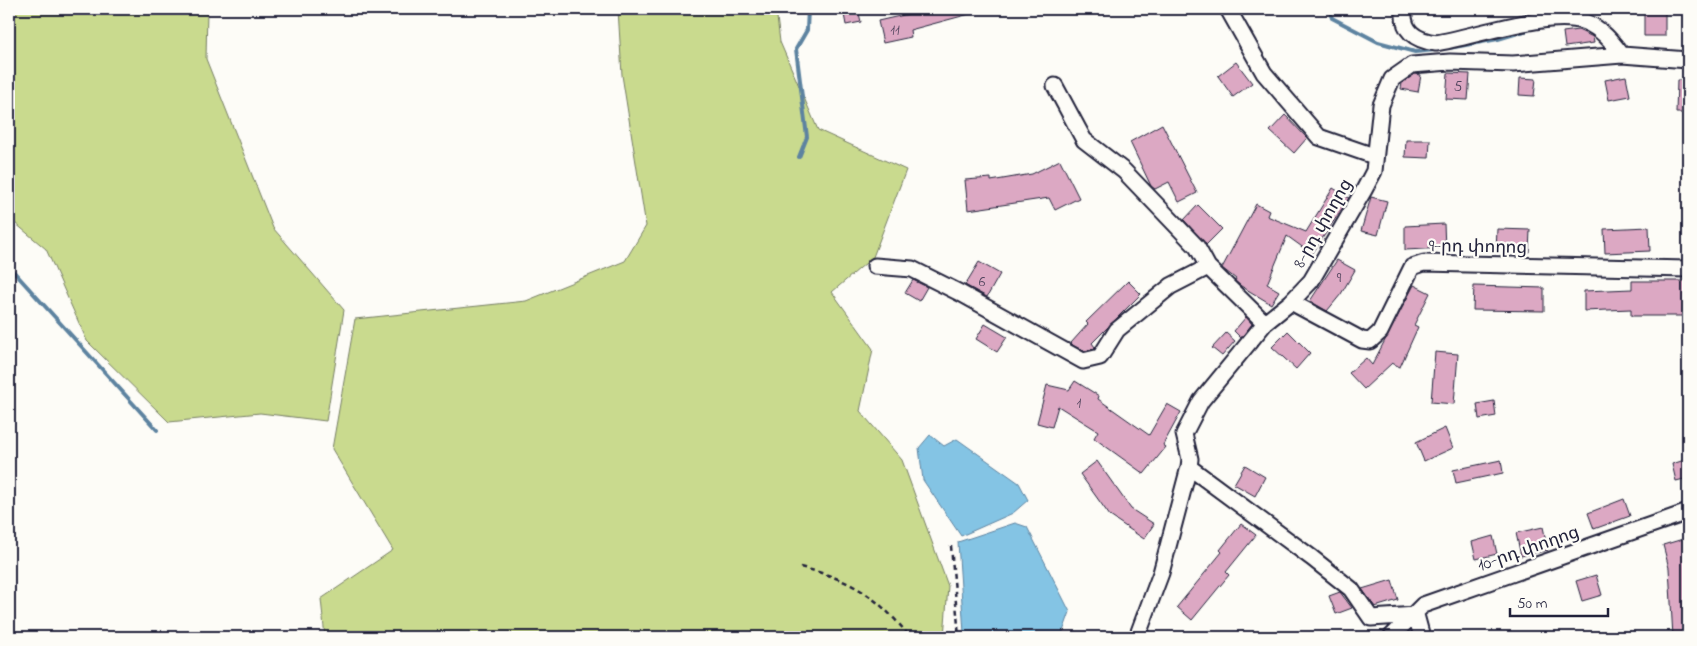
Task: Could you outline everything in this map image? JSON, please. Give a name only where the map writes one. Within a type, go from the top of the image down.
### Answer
[{"type":"street","points":[[1228,9],[1264,73],[1319,137],[1374,156]]},
{"type":"street","points":[[1404,9],[1403,21],[1409,31],[1422,41],[1436,43],[1534,22],[1564,20],[1584,22],[1598,29],[1622,55]]},
{"type":"street","name":"8-րդ փողոց","points":[[1136,637],[1161,573],[1190,459],[1184,434],[1201,400],[1265,323],[1291,302],[1311,281],[1374,171],[1374,156],[1381,105],[1392,79],[1412,65],[1450,62],[1513,64],[1622,55],[1688,60]]},
{"type":"street","points":[[1054,86],[1084,140],[1124,171],[1197,246],[1208,267],[1265,323]]},
{"type":"street","name":"9-րդ փողոց","points":[[1291,302],[1362,340],[1370,341],[1380,332],[1412,267],[1424,263],[1688,269]]},
{"type":"street","points":[[875,266],[912,269],[962,294],[1083,361],[1100,357],[1118,330],[1171,286],[1208,267]]},
{"type":"street","points":[[1188,467],[1282,535],[1351,589],[1370,618],[1416,615],[1422,637]]},
{"type":"street","name":"10-րդ փողոց","points":[[1392,637],[1416,615],[1423,605],[1688,512]]},
{"type":"path","points":[[788,9],[789,15]]},
{"type":"path","points":[[9,233],[12,237],[9,260]]},
{"type":"path","points":[[951,546],[959,637]]},
{"type":"path","points":[[800,567],[835,576],[864,591],[890,614],[910,637]]},
{"type":"green space","points":[[9,9],[207,9],[206,59],[273,228],[344,310],[326,421],[260,413],[169,422],[87,341],[46,249],[9,218]]},
{"type":"green space","points":[[618,9],[776,9],[780,42],[818,130],[906,170],[873,257],[832,292],[873,349],[860,411],[902,460],[948,586],[944,637],[325,637],[321,599],[393,550],[332,449],[355,319],[526,301],[625,261],[646,226],[622,75]]},
{"type":"water","points":[[930,435],[944,446],[957,439],[1019,483],[1028,500],[1013,513],[961,536],[923,480],[919,448]]},
{"type":"water","points":[[1015,523],[1027,527],[1070,612],[1061,637],[989,637],[964,633],[958,542]]},
{"type":"building","points":[[843,9],[858,9],[861,22],[846,25]]},
{"type":"building","points":[[916,9],[977,9],[977,12],[910,30],[911,37],[883,43],[878,21],[917,12]]},
{"type":"building","points":[[1644,9],[1665,9],[1665,36],[1644,36]]},
{"type":"building","points":[[1578,30],[1593,37],[1594,43],[1565,47],[1563,32]]},
{"type":"building","points":[[1236,62],[1252,83],[1233,97],[1218,76]]},
{"type":"building","points":[[1448,73],[1470,74],[1468,100],[1446,99]]},
{"type":"building","points":[[1415,74],[1421,75],[1418,92],[1401,89],[1402,83]]},
{"type":"building","points":[[1626,76],[1630,96],[1609,100],[1605,80]]},
{"type":"building","points":[[1520,78],[1536,79],[1534,96],[1519,95]]},
{"type":"building","points":[[1677,80],[1688,80],[1688,113],[1676,113]]},
{"type":"building","points":[[1285,115],[1307,138],[1294,153],[1270,131]]},
{"type":"building","points":[[1162,124],[1197,193],[1179,202],[1169,182],[1155,189],[1151,186],[1130,142]]},
{"type":"building","points":[[1406,140],[1430,140],[1429,158],[1405,157]]},
{"type":"building","points":[[1060,160],[1079,198],[1055,210],[1049,198],[968,210],[965,180],[991,178],[991,181],[1032,174]]},
{"type":"building","points":[[1333,188],[1349,198],[1312,254],[1287,236],[1267,284],[1279,291],[1271,304],[1241,286],[1235,281],[1236,279],[1222,268],[1256,204],[1269,211],[1267,216],[1306,232]]},
{"type":"building","points":[[1371,197],[1387,201],[1378,235],[1361,231]]},
{"type":"building","points":[[1198,205],[1222,229],[1206,245],[1184,220]]},
{"type":"building","points":[[1444,224],[1445,248],[1405,250],[1405,226]]},
{"type":"building","points":[[1649,227],[1650,251],[1605,253],[1604,229]]},
{"type":"building","points":[[1497,229],[1530,230],[1529,252],[1496,251]]},
{"type":"building","points":[[1337,260],[1355,270],[1341,294],[1327,311],[1310,301]]},
{"type":"building","points":[[979,262],[1000,274],[987,297],[965,285]]},
{"type":"building","points":[[913,280],[927,287],[919,301],[905,293]]},
{"type":"building","points":[[1128,281],[1141,294],[1092,343],[1095,347],[1094,349],[1084,351],[1074,346],[1071,343],[1088,324],[1086,322]]},
{"type":"building","points":[[1632,281],[1688,281],[1688,316],[1631,316],[1631,309],[1584,311],[1584,291],[1632,289]]},
{"type":"building","points":[[1414,285],[1430,293],[1414,325],[1418,327],[1400,367],[1392,363],[1364,389],[1349,373],[1366,358],[1372,365]]},
{"type":"building","points":[[1474,286],[1544,288],[1544,311],[1473,310]]},
{"type":"building","points":[[1246,317],[1252,324],[1241,338],[1234,331]]},
{"type":"building","points":[[985,324],[1007,337],[997,352],[976,339]]},
{"type":"building","points":[[1288,331],[1310,353],[1296,369],[1272,347]]},
{"type":"building","points":[[1226,333],[1235,341],[1222,356],[1212,348]]},
{"type":"building","points":[[1435,352],[1458,354],[1454,404],[1431,402]]},
{"type":"building","points":[[1075,381],[1099,396],[1098,399],[1149,435],[1167,404],[1181,412],[1163,445],[1166,447],[1144,474],[1094,438],[1098,431],[1058,406],[1052,427],[1037,423],[1047,385],[1069,390]]},
{"type":"building","points":[[1494,401],[1496,416],[1479,419],[1477,404]]},
{"type":"building","points":[[1445,428],[1453,448],[1424,461],[1416,442]]},
{"type":"building","points":[[1688,459],[1688,478],[1676,481],[1672,464]]},
{"type":"building","points":[[1501,460],[1503,473],[1456,483],[1453,470]]},
{"type":"building","points":[[1097,461],[1131,509],[1154,524],[1144,539],[1110,516],[1080,474]]},
{"type":"building","points":[[1245,465],[1265,477],[1255,496],[1234,484]]},
{"type":"building","points":[[1624,499],[1630,516],[1594,529],[1588,513]]},
{"type":"building","points":[[1241,524],[1256,535],[1226,572],[1229,575],[1192,620],[1177,607],[1222,552],[1220,550]]},
{"type":"building","points":[[1543,527],[1548,550],[1521,556],[1516,533]]},
{"type":"building","points":[[1493,536],[1497,554],[1476,559],[1472,542]]},
{"type":"building","points":[[1683,539],[1688,558],[1688,637],[1673,637],[1669,568],[1663,545]]},
{"type":"building","points":[[1596,575],[1602,595],[1582,601],[1576,581]]},
{"type":"building","points":[[1392,580],[1398,600],[1375,607],[1362,589]]},
{"type":"building","points":[[1340,592],[1352,608],[1336,614],[1329,596]]},
{"type":"waterway","points":[[799,157],[807,137],[796,49],[807,30],[808,9]]},
{"type":"waterway","points":[[1329,9],[1332,18],[1378,42],[1415,52],[1435,50]]},
{"type":"waterway","points":[[1449,48],[1498,39],[1528,30]]},
{"type":"waterway","points":[[14,272],[157,430]]}]
